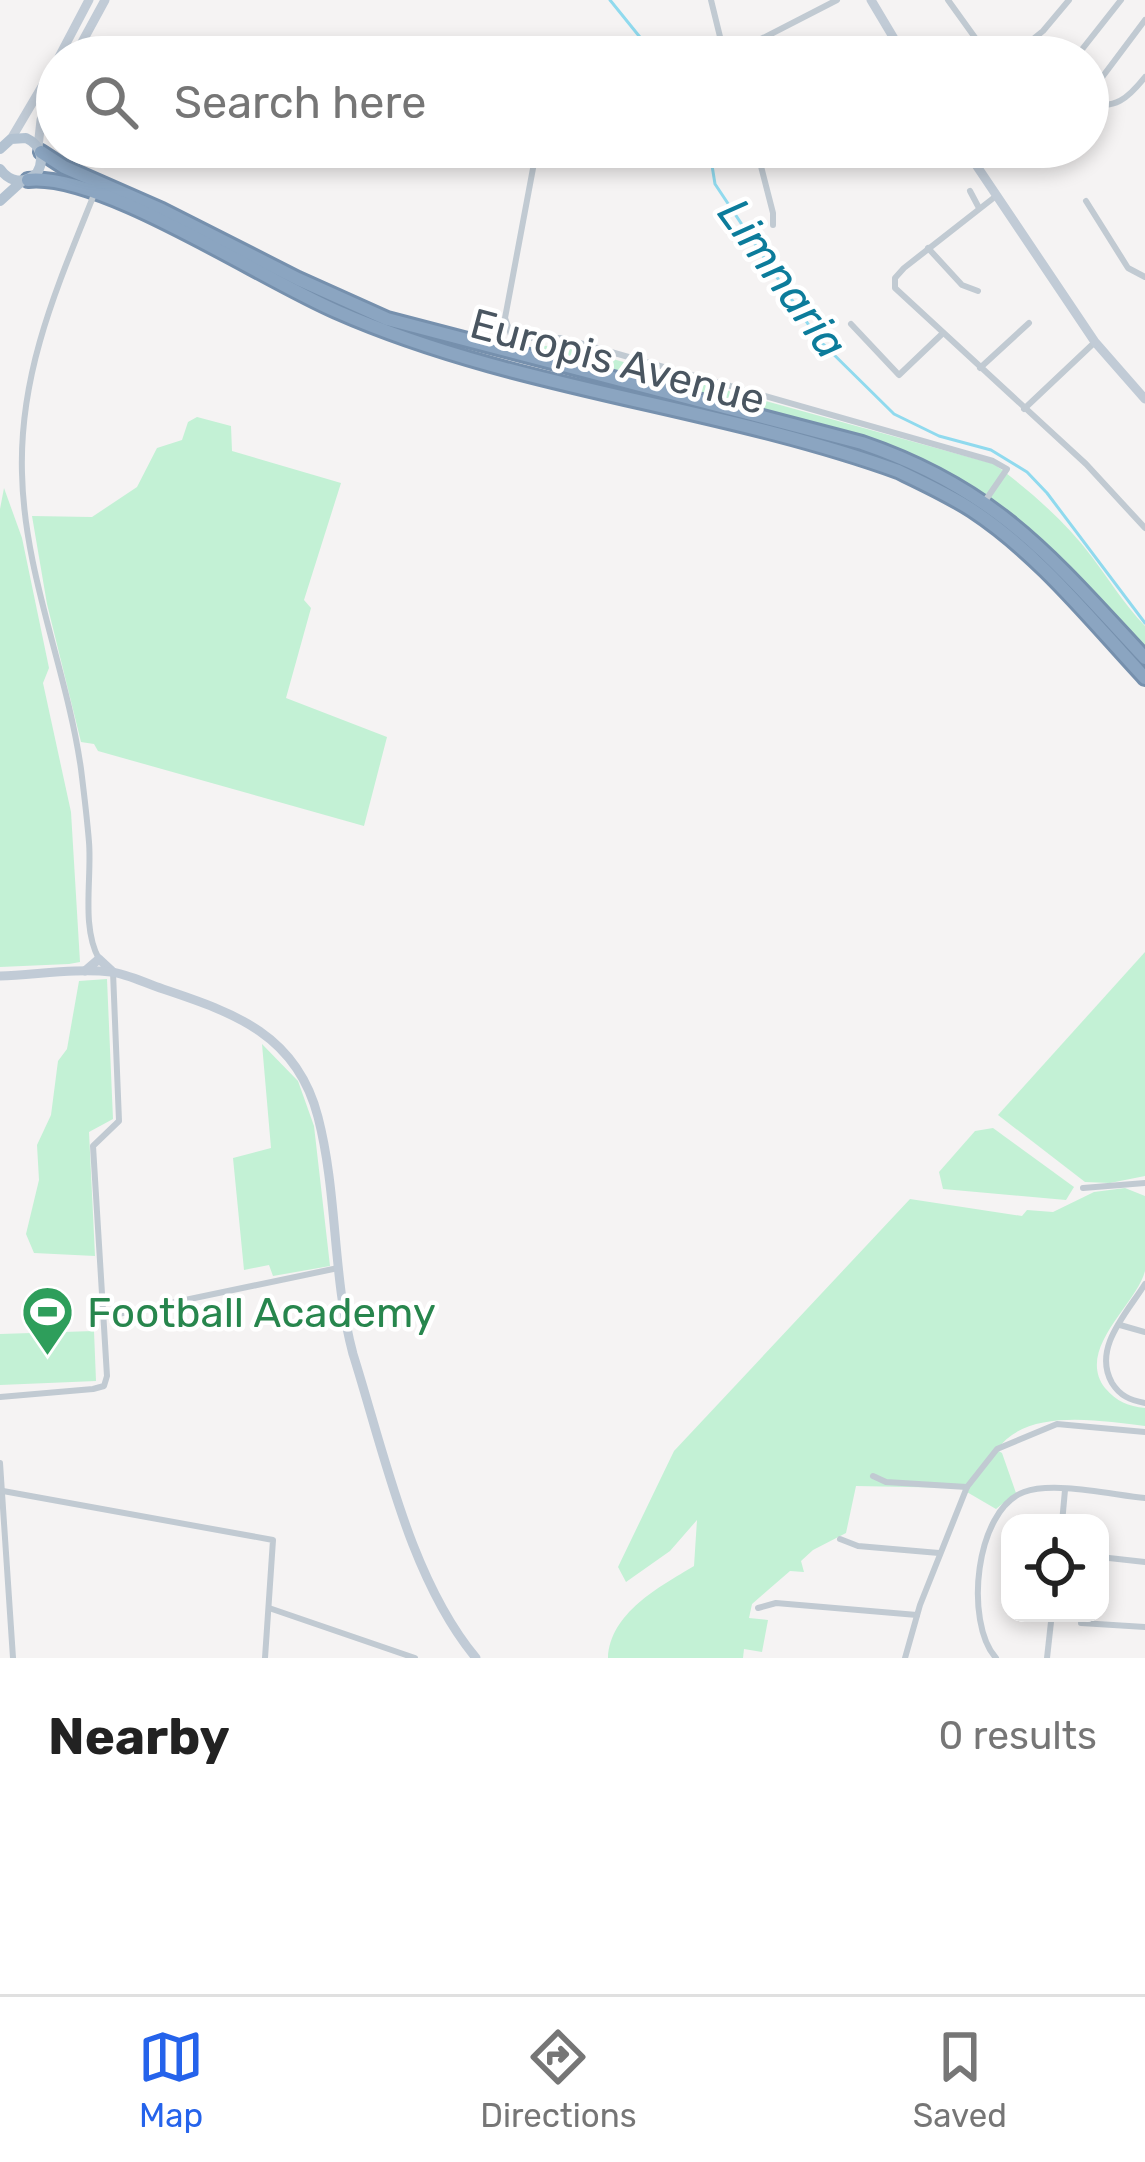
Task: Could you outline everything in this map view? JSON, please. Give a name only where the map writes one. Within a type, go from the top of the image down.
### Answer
[{"type":"highway","name":"Europis Avenue","points":[[66,168],[162,209],[387,319],[862,443],[907,461],[985,501],[1044,549],[1145,658]]},
{"type":"highway","name":"Europis Avenue","points":[[25,180],[59,180],[95,192],[290,290],[382,330],[898,472],[972,509],[1010,539],[1050,575],[1145,679]]},
{"type":"main road","points":[[5,142],[26,138],[36,147]]},
{"type":"main road","points":[[0,201],[40,168]]},
{"type":"main road","points":[[0,169],[9,178],[25,180]]},
{"type":"street","points":[[70,36],[89,0]]},
{"type":"street","points":[[85,36],[105,0]]},
{"type":"street","points":[[710,0],[720,36]]},
{"type":"street","points":[[767,36],[837,0]]},
{"type":"street","points":[[871,0],[892,36]]},
{"type":"street","points":[[948,0],[974,36]]},
{"type":"street","points":[[1037,36],[1069,0]]},
{"type":"street","points":[[1093,36],[1121,0]]},
{"type":"street","points":[[1109,70],[1145,20]]},
{"type":"street","points":[[1109,105],[1117,104],[1145,77]]},
{"type":"street","points":[[5,142],[36,93]]},
{"type":"street","points":[[533,168],[505,318],[512,338],[562,338],[993,461],[1006,469],[985,501]]},
{"type":"street","points":[[761,168],[773,225]]},
{"type":"street","points":[[978,168],[1095,342],[1145,398]]},
{"type":"street","points":[[970,191],[979,208]]},
{"type":"street","points":[[0,1397],[104,1386],[107,1376],[93,1146],[119,1121],[112,972],[92,943],[80,763],[43,605],[22,474],[36,351],[49,302],[95,192]]},
{"type":"street","points":[[996,196],[928,248],[894,282],[909,304],[1087,464],[1145,528]]},
{"type":"street","points":[[1087,201],[1128,268],[1145,277]]},
{"type":"street","points":[[928,248],[962,285],[978,291]]},
{"type":"street","points":[[980,368],[1029,322]]},
{"type":"street","points":[[851,324],[899,376],[942,334]]},
{"type":"street","points":[[1024,409],[1095,342]]},
{"type":"street","points":[[83,973],[99,959]]},
{"type":"street","points":[[0,976],[112,972],[232,1013],[261,1031],[295,1064],[319,1118],[353,1354],[428,1585],[448,1622],[476,1658]]},
{"type":"street","points":[[1083,1188],[1145,1183]]},
{"type":"street","points":[[104,1317],[338,1268]]},
{"type":"street","points":[[1145,1284],[1106,1347],[1106,1371],[1118,1392],[1145,1403]]},
{"type":"street","points":[[1119,1325],[1145,1332]]},
{"type":"street","points":[[905,1658],[939,1553],[967,1487],[997,1449],[1057,1424],[1145,1432]]},
{"type":"street","points":[[0,1463],[13,1658]]},
{"type":"street","points":[[873,1476],[886,1483],[967,1487]]},
{"type":"street","points":[[996,1658],[989,1651],[978,1611],[991,1526],[1003,1506],[1021,1493],[1065,1490],[1145,1498]]},
{"type":"street","points":[[1063,1514],[1065,1490]]},
{"type":"street","points":[[3,1491],[273,1540],[265,1658]]},
{"type":"street","points":[[840,1539],[858,1546],[939,1553]]},
{"type":"street","points":[[1109,1558],[1145,1562]]},
{"type":"street","points":[[758,1608],[776,1603],[917,1615]]},
{"type":"street","points":[[269,1608],[415,1658]]},
{"type":"street","points":[[1047,1658],[1051,1622]]},
{"type":"street","points":[[1081,1623],[1145,1627]]},
{"type":"green space","points":[[562,345],[994,464],[1081,544],[1145,626],[1145,651],[1064,561],[1005,510],[886,450],[510,348]]},
{"type":"green space","points":[[197,417],[231,426],[232,451],[341,483],[304,600],[311,608],[286,698],[387,737],[364,826],[98,751],[94,744],[81,742],[47,604],[32,516],[92,517],[137,487],[157,448],[182,440],[188,422]]},
{"type":"green space","points":[[4,488],[22,538],[49,668],[43,683],[71,812],[80,962],[69,964],[0,967],[0,509]]},
{"type":"green space","points":[[1145,952],[1145,1176],[1085,1182],[998,1115]]},
{"type":"green space","points":[[107,979],[113,1119],[89,1132],[95,1256],[34,1253],[26,1234],[39,1180],[37,1145],[51,1115],[58,1061],[67,1049],[79,981]]},
{"type":"green space","points":[[262,1044],[298,1081],[314,1126],[330,1266],[273,1276],[269,1265],[244,1270],[233,1158],[271,1148]]},
{"type":"green space","points":[[993,1128],[1074,1187],[1066,1200],[943,1189],[939,1172],[975,1131]]},
{"type":"green space","points":[[1125,1188],[1145,1196],[1145,1271],[1102,1343],[1098,1373],[1114,1397],[1145,1408],[1145,1426],[1065,1420],[1026,1427],[997,1450],[1016,1493],[996,1509],[960,1488],[856,1486],[846,1533],[813,1550],[801,1561],[804,1572],[790,1571],[752,1604],[749,1618],[768,1620],[762,1652],[744,1649],[743,1658],[608,1658],[617,1628],[627,1615],[652,1592],[694,1566],[697,1520],[670,1551],[626,1582],[618,1567],[674,1451],[910,1199],[1022,1216],[1027,1210],[1053,1212],[1094,1192]]},
{"type":"green space","name":"Football Academy","points":[[94,1331],[96,1381],[0,1385],[0,1334]]},
{"type":"waterway","name":"Limnaria","points":[[610,0],[639,36]]},
{"type":"waterway","name":"Limnaria","points":[[712,168],[715,184],[818,339],[894,414],[939,436],[991,450],[1027,472],[1145,623]]},
{"type":"place","name":"Football Academy","points":[[48,1358]]}]
